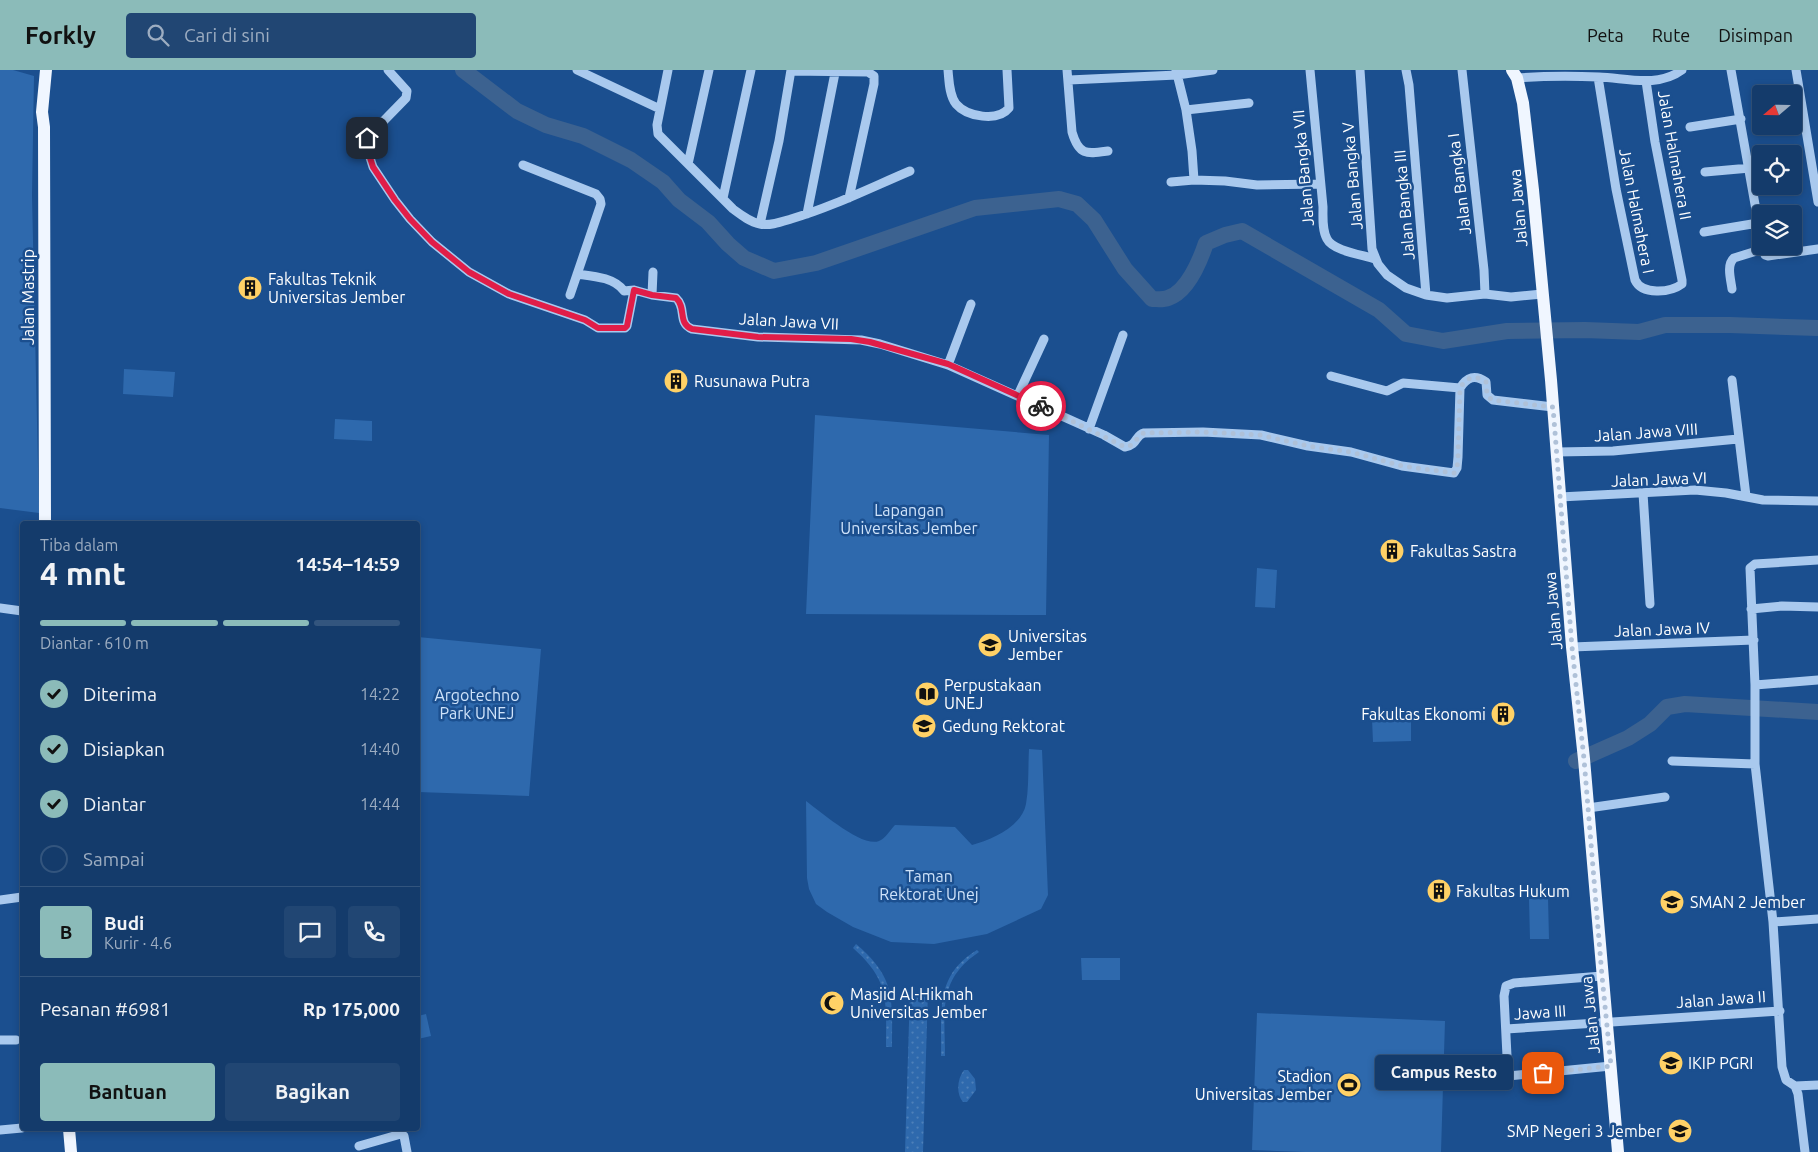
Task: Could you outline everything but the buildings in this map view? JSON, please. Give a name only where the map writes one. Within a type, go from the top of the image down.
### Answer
[{"type":"main road","name":"Jalan Mastrip","points":[[45,521],[44,127],[42,112],[46,70]]},
{"type":"main road","name":"Jalan Jawa","points":[[1514,74],[1524,113],[1549,358],[1572,647],[1584,758],[1618,1152]]},
{"type":"main road","points":[[69,1131],[71,1152]]},
{"type":"street","points":[[388,70],[407,91],[407,95],[367,138],[366,145],[373,167],[395,200],[432,242],[469,272],[490,285],[509,294],[585,320],[598,328],[625,328],[627,326],[634,290]]},
{"type":"street","points":[[577,70],[660,109]]},
{"type":"street","points":[[668,70],[656,125],[658,134],[745,218],[760,224],[771,224],[806,214],[849,198],[910,171]]},
{"type":"street","points":[[688,164],[709,70]]},
{"type":"street","points":[[723,198],[751,70]]},
{"type":"street","points":[[760,224],[779,141],[791,70],[873,73],[874,77],[849,198]]},
{"type":"street","points":[[948,70],[951,94],[956,104],[972,113],[992,116],[1002,114],[1009,108],[1007,70]]},
{"type":"street","points":[[1067,70],[1072,132],[1077,146],[1087,153],[1108,150]]},
{"type":"street","points":[[1069,80],[1213,70]]},
{"type":"street","name":"Jalan Bangka VII","points":[[1310,70],[1323,227],[1328,242],[1338,248],[1375,259]]},
{"type":"street","name":"Jalan Bangka V","points":[[1360,70],[1372,249],[1375,259],[1387,275]]},
{"type":"street","name":"Jalan Bangka III","points":[[1387,275],[1406,288],[1426,295],[1410,94],[1406,70]]},
{"type":"street","name":"Jalan Bangka I","points":[[1462,70],[1485,294]]},
{"type":"street","points":[[1514,74],[1646,81],[1664,79],[1682,70]]},
{"type":"street","points":[[1732,70],[1755,205]]},
{"type":"street","points":[[1796,70],[1814,153],[1818,202]]},
{"type":"street","points":[[806,214],[834,72]]},
{"type":"street","points":[[1177,72],[1186,110],[1194,180]]},
{"type":"street","name":"Jalan Halmahera I","points":[[1598,77],[1616,189],[1635,280],[1638,286],[1646,290],[1662,290],[1674,288],[1682,284],[1674,235]]},
{"type":"street","name":"Jalan Halmahera II","points":[[1646,81],[1655,142],[1674,235]]},
{"type":"street","points":[[1186,110],[1249,104]]},
{"type":"street","points":[[1690,128],[1742,119]]},
{"type":"street","points":[[523,165],[596,194],[600,199],[601,204],[570,294]]},
{"type":"street","points":[[1705,172],[1750,168]]},
{"type":"street","points":[[1171,182],[1194,180],[1257,185],[1320,184]]},
{"type":"street","points":[[1704,232],[1752,224]]},
{"type":"street","points":[[1802,251],[1817,249]]},
{"type":"street","points":[[1732,290],[1730,261],[1752,252]]},
{"type":"street","points":[[1765,255],[1779,255]]},
{"type":"street","points":[[652,295],[653,272]]},
{"type":"street","name":"Jalan Jawa VII","points":[[577,274],[612,281],[619,284],[624,290],[634,290],[678,300],[682,305],[682,321],[692,329],[758,337],[861,340],[948,364],[1018,395],[1125,447],[1133,444],[1144,433],[1203,432],[1260,435],[1308,446],[1351,452],[1402,466],[1454,473],[1457,468],[1458,457],[1460,388]]},
{"type":"street","points":[[1426,295],[1447,298],[1485,294],[1543,299]]},
{"type":"street","points":[[948,364],[970,304]]},
{"type":"street","points":[[1090,429],[1123,335]]},
{"type":"street","points":[[1018,395],[1044,339]]},
{"type":"street","points":[[1331,376],[1387,391],[1403,383],[1460,388],[1470,377],[1479,377],[1486,382],[1487,395],[1492,400],[1553,407]]},
{"type":"street","points":[[1732,380],[1746,496]]},
{"type":"street","name":"Jalan Jawa VIII","points":[[1557,452],[1613,451],[1738,439]]},
{"type":"street","name":"Jalan Jawa VI","points":[[1560,497],[1695,490],[1763,500],[1818,501]]},
{"type":"street","points":[[1644,493],[1650,604]]},
{"type":"street","name":"Jalan Jawa II","points":[[1606,1023],[1780,1010],[1773,922],[1755,764],[1756,703],[1750,568],[1755,564],[1818,560]]},
{"type":"street","points":[[1751,609],[1782,606],[1818,607]]},
{"type":"street","points":[[0,608],[20,611]]},
{"type":"street","name":"Jalan Jawa IV","points":[[1572,647],[1754,640]]},
{"type":"street","points":[[1755,685],[1818,680]]},
{"type":"street","points":[[1672,761],[1755,764]]},
{"type":"street","points":[[1588,808],[1664,797]]},
{"type":"street","points":[[0,900],[20,897]]},
{"type":"street","points":[[1773,922],[1818,919]]},
{"type":"street","points":[[1602,976],[1511,984],[1505,988],[1508,1076],[1611,1066]]},
{"type":"street","points":[[1780,1010],[1784,1073],[1788,1082],[1795,1086],[1798,1091],[1805,1152]]},
{"type":"street","name":"Jawa III","points":[[1506,1029],[1606,1023]]},
{"type":"street","points":[[0,1040],[16,1040]]},
{"type":"street","points":[[1795,1086],[1818,1085]]},
{"type":"street","points":[[0,1130],[20,1128]]},
{"type":"street","points":[[359,1146],[401,1134],[404,1136],[407,1152]]},
{"type":"green space","points":[[0,70],[13,70],[34,76],[32,195],[39,513],[0,508]]},
{"type":"green space","points":[[124,369],[175,372],[173,397],[123,394]]},
{"type":"green space","name":"Lapangan Universitas Jember","points":[[815,415],[1049,435],[1046,615],[806,614]]},
{"type":"green space","points":[[335,419],[372,421],[372,441],[334,439]]},
{"type":"green space","points":[[1257,568],[1277,570],[1275,608],[1255,607]]},
{"type":"green space","name":"Argotechno Park UNEJ","points":[[420,637],[541,649],[529,796],[420,792]]},
{"type":"green space","points":[[1372,719],[1411,719],[1411,741],[1373,742]]},
{"type":"green space","name":"Taman Rektorat Unej","points":[[1029,749],[1042,750],[1048,895],[1041,909],[987,934],[934,944],[891,942],[853,927],[816,904],[809,889],[807,878],[806,801],[852,834],[872,842],[881,840],[895,825],[955,827],[972,845],[997,836],[1019,819],[1026,804],[1028,791]]},
{"type":"green space","points":[[1548,898],[1549,939],[1530,939],[1529,899]]},
{"type":"green space","points":[[856,944],[878,968],[889,990],[892,1015],[892,1047],[886,1047],[885,1004],[880,981],[865,960],[853,948]]},
{"type":"green space","points":[[977,950],[979,952],[965,963],[956,974],[950,986],[946,998],[944,1025],[945,1056],[941,1056],[941,1010],[947,983],[953,971],[963,960]]},
{"type":"green space","points":[[1081,958],[1120,958],[1120,980],[1082,980]]},
{"type":"green space","points":[[910,991],[922,993],[928,991],[923,1152],[905,1152]]},
{"type":"green space","name":"Stadion Universitas Jember","points":[[1257,1013],[1445,1021],[1441,1152],[1252,1150]]},
{"type":"green space","points":[[426,1014],[431,1036],[420,1039],[420,1016]]},
{"type":"green space","points":[[964,1070],[968,1070],[975,1079],[976,1090],[967,1102],[963,1102],[958,1091],[960,1078]]},
{"type":"waterway","points":[[463,70],[517,111],[546,125],[583,136],[631,160],[663,182],[679,200],[708,222],[744,258],[774,271],[816,263],[975,208],[1059,199],[1077,204],[1094,220],[1125,269],[1152,299],[1168,298],[1175,295],[1187,283],[1206,243],[1225,235],[1242,231],[1379,310],[1406,334],[1443,341],[1507,331],[1585,330],[1639,332],[1665,325],[1818,328]]},
{"type":"waterway","points":[[1576,761],[1628,738],[1650,724],[1667,707],[1685,704],[1818,712]]},
{"type":"way so far","points":[[1041,406],[1104,435],[1125,447],[1131,446],[1142,433],[1203,432],[1250,434],[1330,450],[1351,452],[1402,466],[1454,473],[1457,468],[1458,457],[1460,388],[1470,377],[1479,377],[1486,382],[1487,395],[1492,400],[1553,407],[1572,647],[1584,759],[1611,1066],[1543,1073]]},
{"type":"place","name":"Fakultas Teknik Universitas Jember","points":[[250,288]]},
{"type":"place","name":"Rusunawa Putra","points":[[676,381]]},
{"type":"place","name":"Fakultas Sastra","points":[[1392,551]]},
{"type":"place","name":"Universitas Jember","points":[[990,645]]},
{"type":"place","name":"Perpustakaan UNEJ","points":[[927,694]]},
{"type":"place","name":"Fakultas Ekonomi","points":[[1503,714]]},
{"type":"place","name":"Gedung Rektorat","points":[[924,726]]},
{"type":"place","name":"Fakultas Hukum","points":[[1439,891]]},
{"type":"place","name":"SMAN 2 Jember","points":[[1672,902]]},
{"type":"place","name":"Masjid Al-Hikmah Universitas Jember","points":[[832,1003]]},
{"type":"place","name":"IKIP PGRI","points":[[1671,1063]]},
{"type":"place","name":"Campus Resto","points":[[1543,1073]]},
{"type":"place","name":"Stadion Universitas Jember","points":[[1349,1085]]},
{"type":"place","name":"SMP Negeri 3 Jember","points":[[1680,1131]]},
{"type":"route","points":[[367,138],[366,145],[373,167],[410,219],[432,242],[469,272],[509,294],[585,320],[598,328],[625,328],[627,326],[634,290],[652,295],[676,298],[682,305],[682,321],[692,329],[758,337],[861,340],[948,364],[1041,406]]}]
